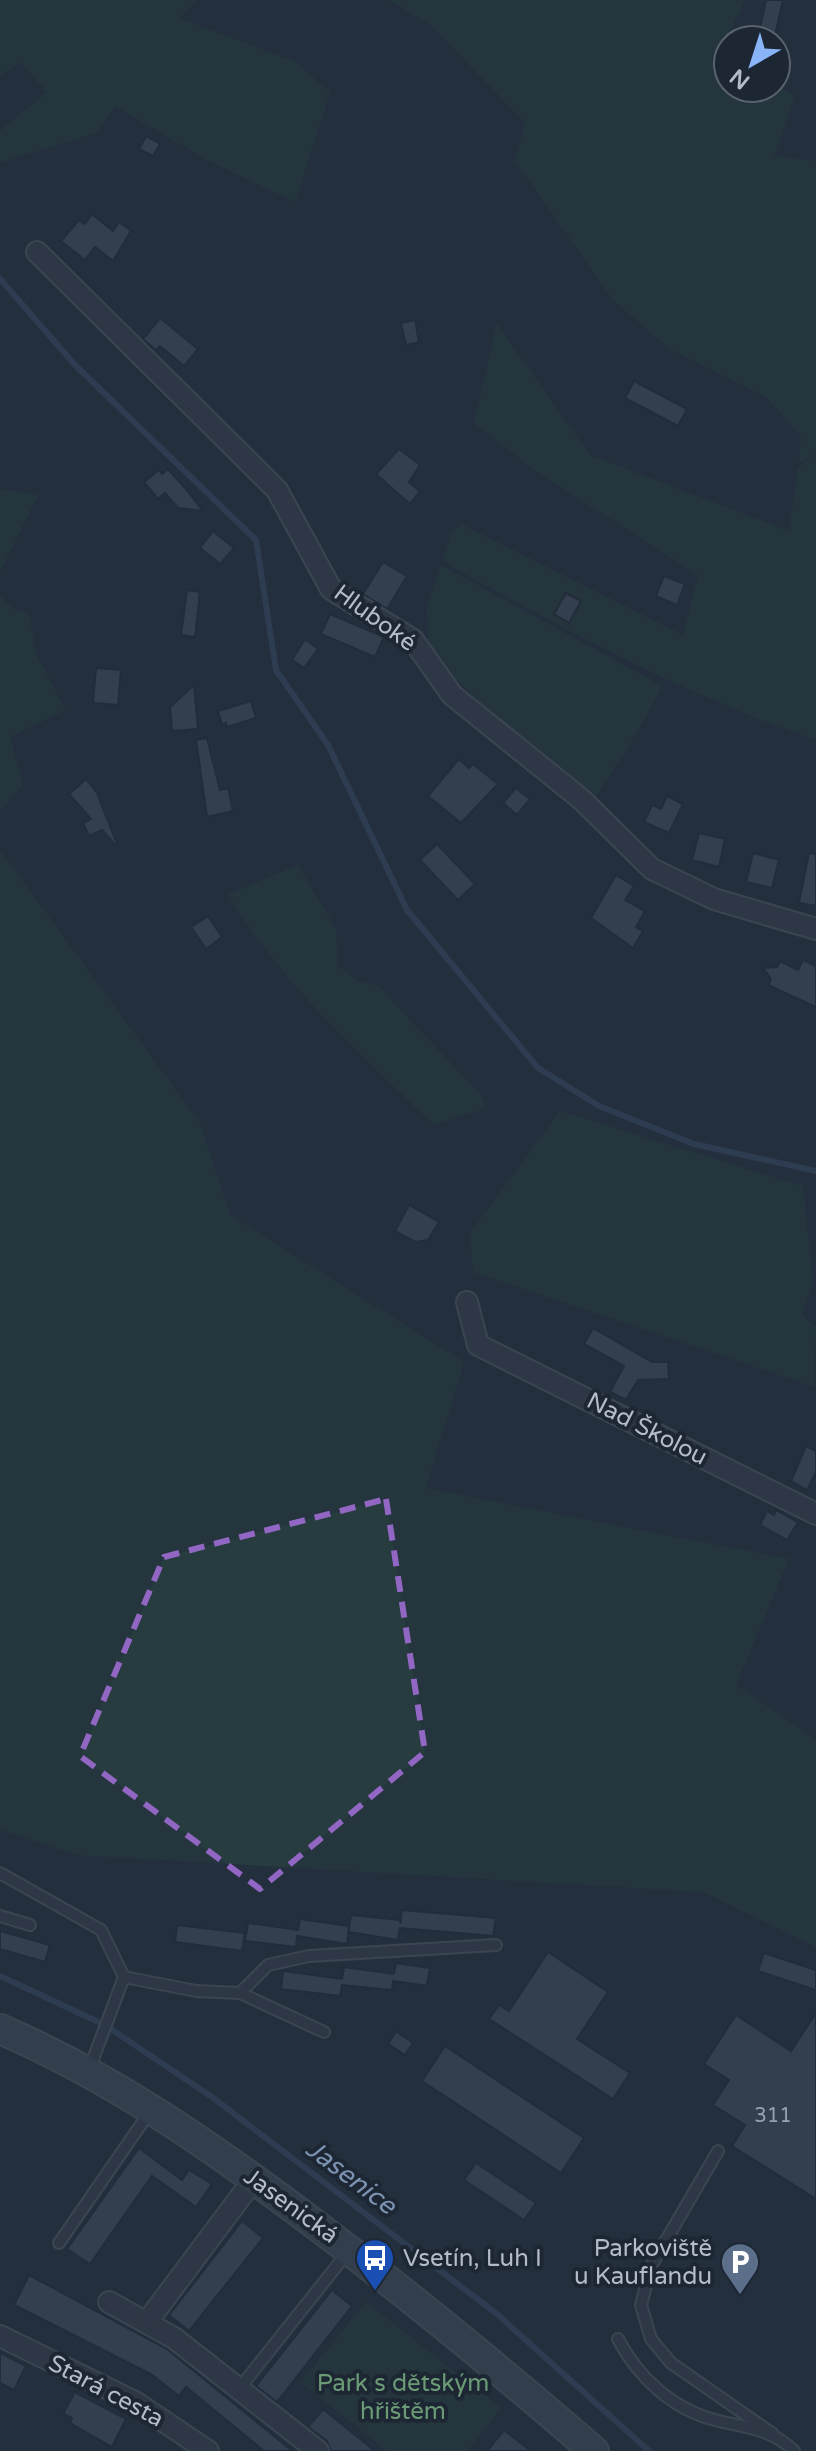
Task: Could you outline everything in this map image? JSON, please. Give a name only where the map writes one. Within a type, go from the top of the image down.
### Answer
[{"type":"street","name":"Hluboké","points":[[37,252],[277,490],[331,589],[413,640],[452,695],[581,799],[652,869],[714,899],[816,929]]},
{"type":"street","name":"Nad Školou","points":[[467,1302],[478,1345],[816,1514]]},
{"type":"street","name":"Jasenická","points":[[0,2029],[89,2070],[153,2109],[254,2179],[421,2304],[594,2451]]},
{"type":"street","points":[[147,2322],[254,2179]]},
{"type":"street","points":[[109,2302],[147,2322],[318,2451]]},
{"type":"street","name":"Stará cesta","points":[[0,2336],[135,2402],[208,2451]]},
{"type":"lane","points":[[0,1873],[101,1930],[124,1977],[89,2070]]},
{"type":"lane","points":[[0,1916],[30,1925]]},
{"type":"lane","points":[[240,1993],[268,1965],[309,1956],[496,1945]]},
{"type":"lane","points":[[124,1977],[196,1991],[240,1993],[324,2032]]},
{"type":"lane","points":[[59,2243],[153,2109]]},
{"type":"lane","points":[[718,2151],[651,2266],[641,2305],[651,2339],[671,2363],[794,2451]]},
{"type":"lane","points":[[239,2389],[350,2250]]},
{"type":"lane","points":[[618,2339],[628,2359],[644,2377],[691,2412],[773,2434]]},
{"type":"highlighted area","points":[[386,1499],[425,1752],[260,1889],[80,1756],[164,1557]]},
{"type":"green space","points":[[0,0],[198,0],[179,18],[294,61],[330,92],[295,202],[207,160],[115,106],[96,133],[0,163],[0,131],[47,92],[20,62],[0,76]]},
{"type":"green space","points":[[389,0],[745,0],[733,24],[712,24],[712,104],[792,104],[774,156],[816,161],[816,452],[799,464],[801,436],[766,397],[671,350],[613,300],[515,161],[525,123],[431,25]]},
{"type":"green space","points":[[497,324],[590,455],[789,531],[798,468],[816,453],[816,740],[768,723],[674,682],[582,637],[447,564],[443,557],[451,533],[461,524],[683,635],[698,575],[539,473],[474,423]]},
{"type":"green space","points":[[0,489],[38,495],[0,572]]},
{"type":"green space","points":[[441,565],[662,686],[641,726],[591,805],[429,654],[427,609]]},
{"type":"green space","points":[[0,595],[12,608],[29,614],[36,654],[66,710],[10,737],[23,784],[0,811]]},
{"type":"green space","points":[[0,850],[200,1123],[230,1215],[464,1362],[426,1488],[789,1559],[736,1685],[816,1739],[816,1947],[703,1892],[76,1855],[0,1830]]},
{"type":"green space","points":[[298,865],[336,929],[338,966],[358,981],[378,986],[480,1094],[485,1105],[481,1110],[434,1125],[323,1016],[272,958],[228,894]]},
{"type":"green space","points":[[560,1111],[803,1186],[813,1284],[802,1315],[816,1327],[814,1387],[473,1272],[470,1233]]},
{"type":"green space","name":"Park s dětským hřištěm","points":[[366,2302],[501,2408],[467,2451],[387,2451],[301,2382]]},
{"type":"building","points":[[766,0],[783,0],[778,24],[761,24]]},
{"type":"building","points":[[146,136],[160,144],[153,156],[139,149]]},
{"type":"building","points":[[92,214],[113,231],[119,222],[131,231],[113,261],[95,247],[85,260],[61,241],[79,220],[85,224]]},
{"type":"building","points":[[160,318],[198,349],[184,366],[160,346],[156,350],[143,339]]},
{"type":"building","points":[[415,320],[419,342],[406,345],[401,323]]},
{"type":"building","points":[[634,381],[687,409],[678,426],[625,398]]},
{"type":"building","points":[[399,449],[420,465],[409,482],[420,491],[410,504],[376,474]]},
{"type":"building","points":[[168,469],[203,511],[178,508],[165,493],[158,499],[144,482],[159,470],[162,474]]},
{"type":"building","points":[[213,531],[234,548],[220,564],[200,548]]},
{"type":"building","points":[[383,562],[407,576],[387,609],[363,594]]},
{"type":"building","points":[[664,576],[685,584],[677,605],[656,596]]},
{"type":"building","points":[[187,590],[200,592],[195,637],[181,635]]},
{"type":"building","points":[[566,593],[581,601],[569,623],[554,614]]},
{"type":"building","points":[[330,614],[384,637],[375,657],[321,634]]},
{"type":"building","points":[[305,639],[318,649],[304,668],[292,660]]},
{"type":"building","points":[[96,668],[121,670],[118,705],[93,703]]},
{"type":"building","points":[[194,685],[198,729],[172,731],[170,707]]},
{"type":"building","points":[[251,701],[256,718],[227,727],[226,723],[222,725],[218,711]]},
{"type":"building","points":[[207,738],[220,790],[228,788],[233,811],[207,817],[196,740]]},
{"type":"building","points":[[459,759],[469,768],[473,764],[498,784],[461,823],[428,796]]},
{"type":"building","points":[[86,779],[97,793],[119,849],[102,830],[89,836],[83,823],[91,819],[69,794]]},
{"type":"building","points":[[516,788],[530,799],[517,815],[503,803]]},
{"type":"building","points":[[667,796],[683,804],[669,833],[644,822],[652,805],[661,809]]},
{"type":"building","points":[[699,833],[725,839],[719,867],[692,860]]},
{"type":"building","points":[[437,844],[475,884],[458,900],[420,860]]},
{"type":"building","points":[[753,853],[779,860],[772,888],[746,882]]},
{"type":"building","points":[[809,853],[816,854],[816,906],[799,903]]},
{"type":"building","points":[[616,875],[634,886],[625,900],[645,911],[636,927],[643,931],[633,948],[591,918]]},
{"type":"building","points":[[208,916],[222,937],[206,949],[191,927]]},
{"type":"building","points":[[803,960],[816,966],[816,1007],[768,985],[771,979],[763,968],[777,967],[780,961],[798,970]]},
{"type":"building","points":[[409,1205],[439,1222],[428,1240],[415,1242],[395,1231]]},
{"type":"building","points":[[593,1328],[652,1362],[668,1362],[669,1379],[638,1380],[626,1400],[610,1392],[624,1366],[584,1344]]},
{"type":"building","points":[[806,1446],[816,1451],[816,1472],[807,1490],[791,1481]]},
{"type":"building","points":[[776,1510],[798,1522],[787,1540],[760,1525],[767,1511],[774,1515]]},
{"type":"building","points":[[402,1910],[496,1918],[493,1936],[400,1928],[398,1940],[348,1932],[351,1915],[401,1920]]},
{"type":"building","points":[[300,1919],[349,1926],[347,1944],[297,1936],[296,1947],[245,1941],[248,1923],[298,1930]]},
{"type":"building","points":[[177,1925],[245,1933],[242,1951],[175,1942]]},
{"type":"building","points":[[0,1931],[50,1945],[45,1962],[0,1949]]},
{"type":"building","points":[[548,1952],[608,1992],[577,2039],[630,2073],[613,2099],[489,2019],[499,2005],[509,2011]]},
{"type":"building","points":[[764,1953],[816,1970],[816,1990],[758,1971]]},
{"type":"building","points":[[396,1963],[430,1968],[427,1986],[393,1981],[392,1990],[342,1985],[340,1996],[281,1989],[283,1971],[342,1979],[344,1967],[394,1974]]},
{"type":"building","points":[[816,2013],[816,2199],[732,2146],[745,2125],[713,2105],[729,2080],[704,2064],[736,2015],[791,2051]]},
{"type":"building","points":[[396,2031],[413,2043],[405,2055],[388,2044]]},
{"type":"building","points":[[445,2046],[584,2138],[561,2173],[422,2081]]},
{"type":"building","points":[[139,2148],[182,2180],[189,2170],[212,2184],[196,2207],[152,2176],[90,2264],[67,2249]]},
{"type":"building","points":[[476,2163],[536,2203],[524,2220],[464,2180]]},
{"type":"building","points":[[242,2221],[263,2238],[189,2331],[169,2315]]},
{"type":"building","points":[[29,2275],[167,2349],[290,2449],[297,2451],[264,2451],[186,2387],[179,2396],[151,2374],[14,2305]]},
{"type":"building","points":[[332,2290],[352,2306],[277,2402],[256,2386]]},
{"type":"building","points":[[0,2353],[26,2366],[14,2390],[0,2383]]},
{"type":"building","points":[[75,2392],[126,2419],[112,2447],[70,2423],[72,2418],[63,2414]]},
{"type":"building","points":[[323,2409],[375,2451],[331,2451],[327,2441],[308,2427]]},
{"type":"building","points":[[504,2430],[531,2451],[487,2451]]},
{"type":"waterway","points":[[0,279],[75,365],[256,540],[276,670],[328,745],[407,910],[538,1068],[599,1106],[694,1144],[816,1171]]},
{"type":"waterway","name":"Jasenice","points":[[0,1976],[105,2025],[212,2097],[497,2314],[649,2451]]},
{"type":"place","name":"Vsetín, Luh I","points":[[375,2292]]},
{"type":"place","name":"Parkoviště u Kauflandu","points":[[740,2296]]}]
